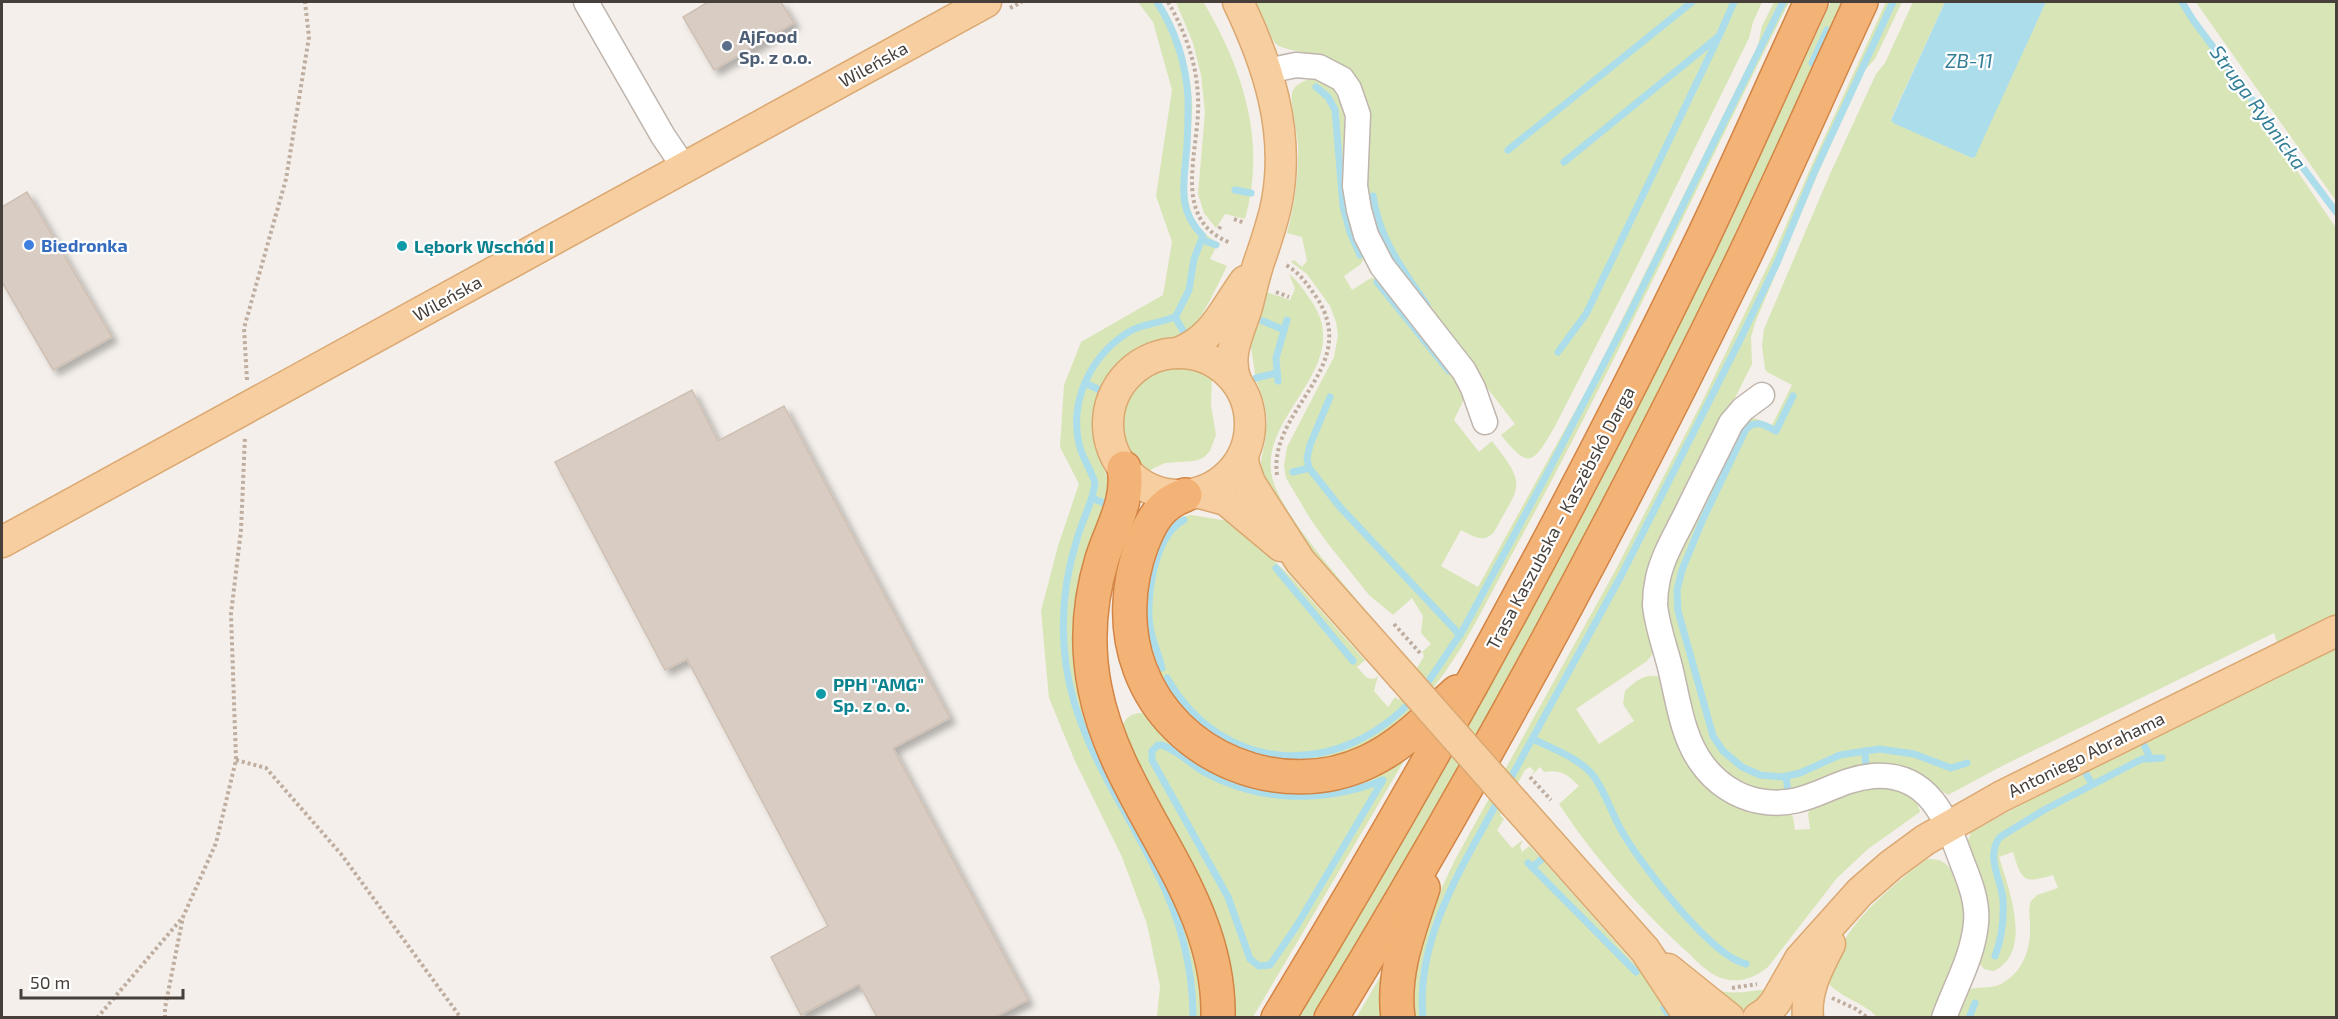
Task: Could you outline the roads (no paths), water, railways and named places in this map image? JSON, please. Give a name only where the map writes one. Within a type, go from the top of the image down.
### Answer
[{"type":"highway","name":"Trasa Kaszubska – Kaszëbskô Darga","points":[[1278,1017],[1421,775],[1540,559],[1699,245],[1811,2]]},
{"type":"highway","points":[[1331,1017],[1443,825],[1574,591],[1679,389],[1740,265],[1861,2]]},
{"type":"highway","points":[[1124,468],[1125,495],[1102,557],[1091,607],[1090,661],[1095,690],[1109,739],[1196,907],[1209,943],[1215,968],[1218,1017]]},
{"type":"highway","points":[[1192,494],[1172,500],[1161,508],[1147,530],[1132,576],[1129,609],[1132,642],[1144,678],[1153,695],[1171,719],[1193,741],[1219,757],[1248,770],[1277,776],[1309,777],[1340,772],[1367,762],[1391,749],[1476,675]]},
{"type":"highway","points":[[1398,1017],[1397,976],[1402,950],[1443,825]]},
{"type":"main road","name":"Wileńska","points":[[2,542],[247,416],[684,167],[986,2]]},
{"type":"main road","points":[[1222,2],[1253,39]]},
{"type":"main road","points":[[1238,2],[1267,71],[1279,121],[1281,174],[1274,217],[1272,263],[1246,308],[1232,347],[1232,370],[1247,401],[1250,414],[1250,429],[1244,456],[1244,466],[1250,483],[1300,561]]},
{"type":"main road","points":[[1272,263],[1208,336],[1190,349],[1149,360],[1136,368],[1117,390],[1111,404],[1109,433],[1112,448],[1124,468],[1140,484],[1154,491],[1169,495],[1192,494],[1226,500],[1300,561],[1411,665],[1516,805],[1645,950],[1690,1017]]},
{"type":"main road","points":[[1178,353],[1192,354],[1207,359],[1220,366],[1236,381]]},
{"type":"main road","points":[[1192,494],[1214,486],[1227,478],[1244,456]]},
{"type":"main road","name":"Antoniego Abrahama","points":[[1758,1017],[1767,1012],[1775,1003],[1803,995],[1851,902],[1891,865],[1948,825],[2020,787],[2337,631]]},
{"type":"main road","points":[[1645,950],[1729,1017]]},
{"type":"lane","points":[[586,2],[663,136],[684,167]]},
{"type":"lane","points":[[1267,71],[1296,65],[1319,67],[1342,79],[1349,89],[1358,115],[1355,186],[1366,235],[1382,266],[1464,371],[1480,404],[1485,422]]},
{"type":"lane","points":[[1762,395],[1743,409],[1731,423],[1666,553],[1657,582],[1657,616],[1689,742],[1712,776],[1745,797],[1758,801],[1785,803],[1811,798],[1853,780],[1874,776],[1907,781],[1928,795],[1948,825],[1972,888],[1976,913],[1970,952],[1944,1017]]},
{"type":"water","name":"ZB-11","points":[[1945,2],[2046,2],[1975,157],[1972,158],[1893,123],[1891,120]]},
{"type":"waterway","points":[[1157,2],[1174,36],[1185,73],[1188,98],[1185,204],[1194,226],[1203,236],[1194,259],[1189,290],[1176,316],[1132,330],[1118,340],[1095,364],[1081,394],[1077,410],[1079,444],[1095,483],[1069,570],[1064,601],[1063,633],[1066,665],[1080,721],[1103,772],[1144,847],[1172,907],[1188,962],[1193,1018]]},
{"type":"waterway","points":[[1508,150],[1692,2]]},
{"type":"waterway","points":[[1558,352],[1586,314],[1734,2]]},
{"type":"waterway","points":[[1424,688],[1463,630],[1547,474],[1628,317],[1783,2]]},
{"type":"waterway","points":[[1507,785],[1622,574],[1738,344],[1777,263],[1814,173],[1893,2]]},
{"type":"waterway","name":"Struga Rybnicka","points":[[2182,2],[2336,212]]},
{"type":"waterway","points":[[1812,63],[1827,30]]},
{"type":"waterway","points":[[1564,162],[1718,37]]},
{"type":"waterway","points":[[1316,87],[1328,97],[1335,110],[1343,206],[1350,232],[1360,255]]},
{"type":"waterway","points":[[1235,190],[1251,193]]},
{"type":"waterway","points":[[1373,196],[1386,240],[1427,305]]},
{"type":"waterway","points":[[1203,240],[1216,245]]},
{"type":"waterway","points":[[1377,282],[1449,371]]},
{"type":"waterway","points":[[1175,317],[1185,334]]},
{"type":"waterway","points":[[1278,381],[1276,358],[1287,320]]},
{"type":"waterway","points":[[1263,321],[1284,330]]},
{"type":"waterway","points":[[1256,378],[1276,373]]},
{"type":"waterway","points":[[1085,383],[1100,390]]},
{"type":"waterway","points":[[1793,396],[1776,431],[1757,424],[1746,429],[1703,519],[1682,570],[1677,590],[1678,611],[1713,736],[1723,751],[1742,767],[1760,775],[1783,777],[1800,773],[1840,755],[1879,749],[1914,754],[1951,768],[1967,763]]},
{"type":"waterway","points":[[1330,397],[1310,445],[1307,458],[1309,468],[1340,507],[1460,635]]},
{"type":"waterway","points":[[1293,472],[1309,468]]},
{"type":"waterway","points":[[1092,498],[1106,504]]},
{"type":"waterway","points":[[1162,668],[1149,619],[1150,588],[1165,539],[1184,520]]},
{"type":"waterway","points":[[1276,568],[1353,661]]},
{"type":"waterway","points":[[1167,678],[1191,711],[1219,734],[1251,749],[1284,756],[1318,753],[1352,743],[1384,724],[1414,698]]},
{"type":"waterway","points":[[1533,739],[1567,755],[1589,771],[1599,785],[1624,835],[1679,909],[1715,945],[1732,958],[1746,964]]},
{"type":"waterway","points":[[2143,743],[2151,759]]},
{"type":"waterway","points":[[1158,745],[1163,745],[1204,772],[1225,782],[1247,790],[1270,794],[1316,796],[1361,788],[1383,780],[1296,927],[1270,965],[1259,966],[1250,959],[1228,897],[1152,760],[1152,751],[1158,745]]},
{"type":"waterway","points":[[1865,751],[1866,769]]},
{"type":"waterway","points":[[1995,956],[2001,935],[2003,914],[2002,892],[1994,860],[1994,852],[2000,837],[2044,810],[2142,759],[2162,758]]},
{"type":"waterway","points":[[2085,772],[2092,784]]},
{"type":"waterway","points":[[1786,776],[1788,791]]},
{"type":"waterway","points":[[1423,1018],[1423,988],[1434,931],[1458,875],[1500,797]]},
{"type":"waterway","points":[[1532,867],[1542,859]]},
{"type":"waterway","points":[[1528,863],[1636,972]]},
{"type":"waterway","points":[[1969,1018],[1975,1003]]},
{"type":"waterway","points":[[1664,1008],[1671,1018]]},
{"type":"place","name":"AjFood Sp. z o.o.","points":[[727,46]]},
{"type":"place","name":"Biedronka","points":[[29,245]]},
{"type":"place","name":"Lębork Wschód I","points":[[402,246]]},
{"type":"place","name":"PPH \"AMG\" Sp. z o. o.","points":[[821,694]]}]
